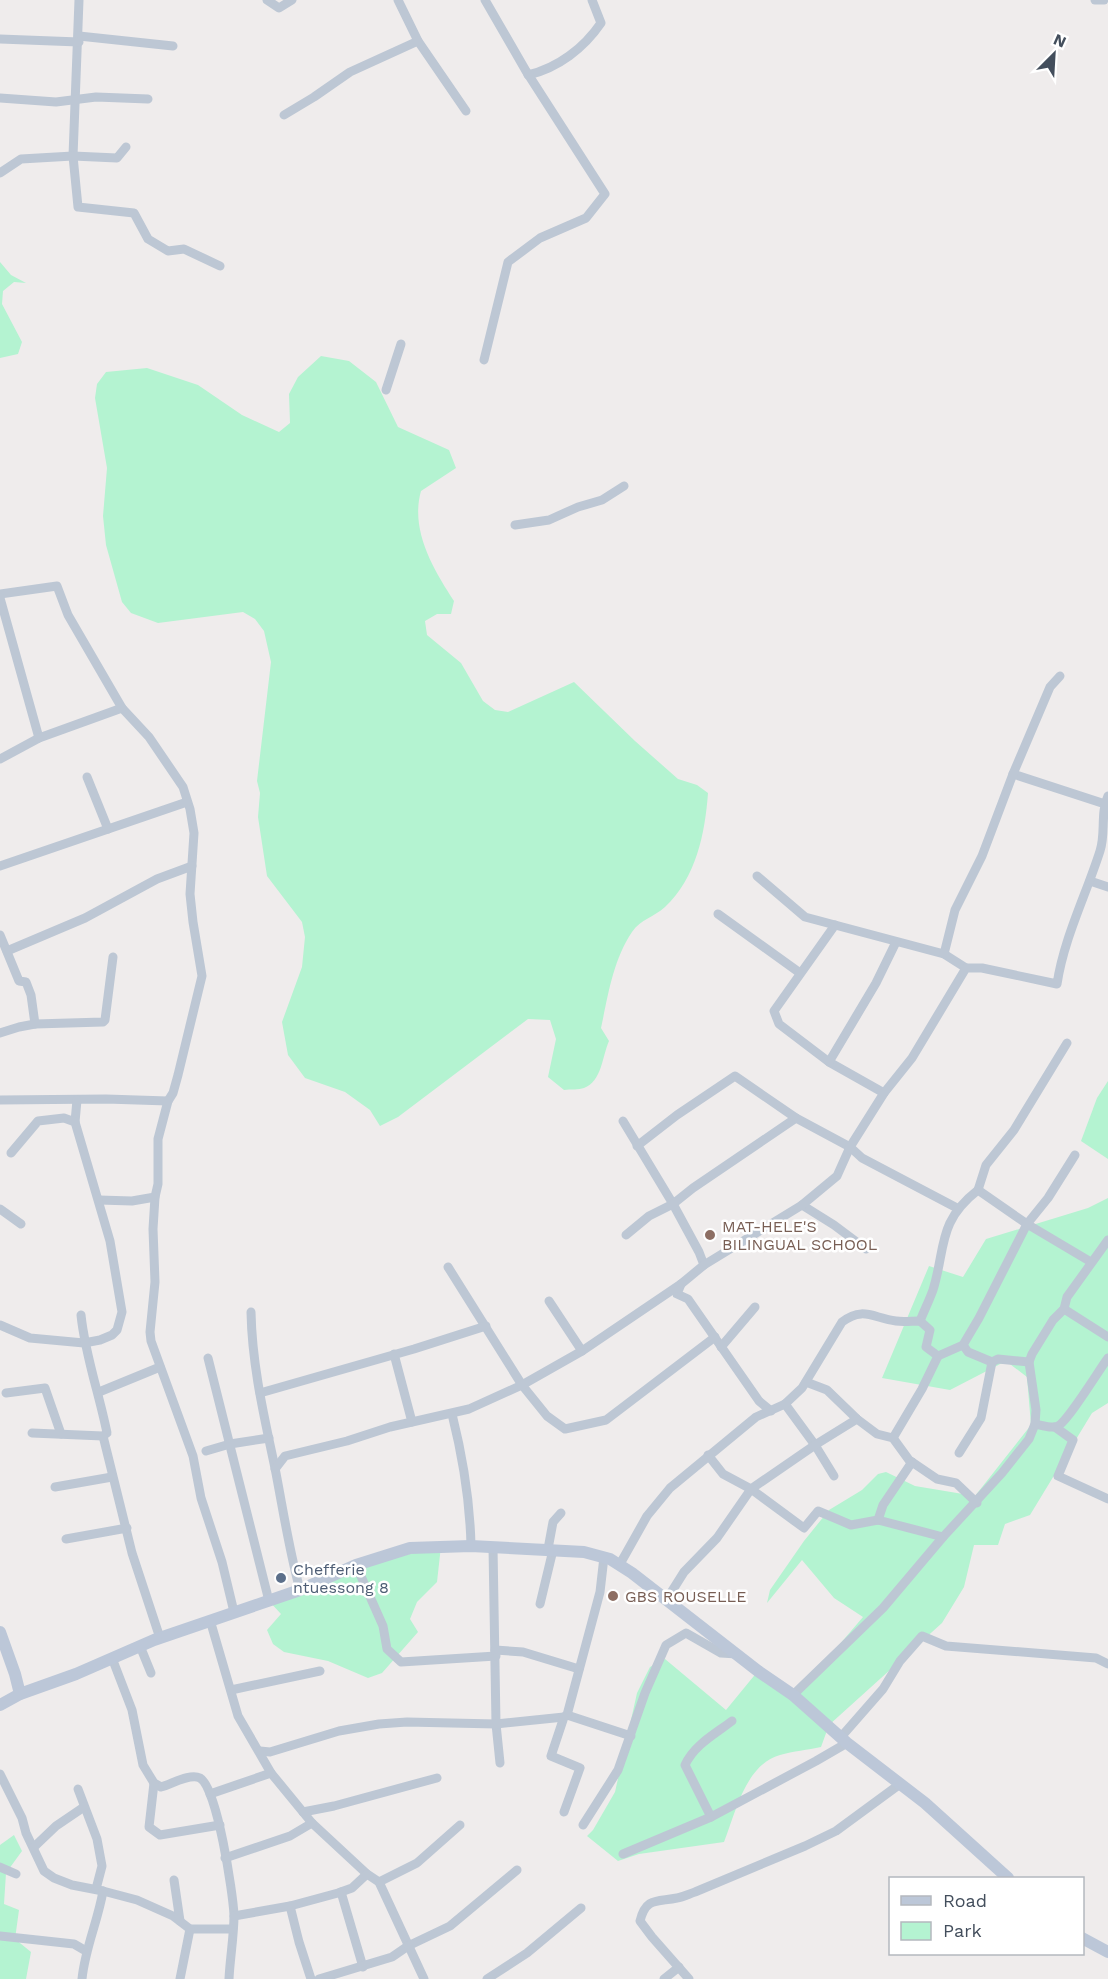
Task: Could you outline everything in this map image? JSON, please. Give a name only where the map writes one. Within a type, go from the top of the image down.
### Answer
[{"type":"street","points":[[79,0],[73,156],[78,207],[134,213],[148,240],[168,251],[184,249],[220,266]]},
{"type":"street","points":[[267,0],[279,8],[292,0]]},
{"type":"street","points":[[398,0],[418,41],[466,111]]},
{"type":"street","points":[[484,360],[507,262],[540,238],[586,218],[605,194],[528,75],[485,0]]},
{"type":"street","points":[[528,75],[560,61],[588,41],[601,23],[592,0]]},
{"type":"street","points":[[1095,0],[1104,0]]},
{"type":"street","points":[[0,39],[79,39],[173,46]]},
{"type":"street","points":[[284,115],[350,72],[418,41]]},
{"type":"street","points":[[0,98],[56,102],[96,97],[147,99]]},
{"type":"street","points":[[0,173],[21,159],[73,156],[117,158],[126,147]]},
{"type":"street","points":[[386,390],[401,344]]},
{"type":"street","points":[[514,525],[549,520],[578,507],[602,500],[624,486]]},
{"type":"street","points":[[39,738],[0,596],[57,586],[68,615],[122,708],[149,737],[183,787],[194,832],[190,894],[202,976],[173,1093],[168,1101],[159,1139],[158,1184],[154,1197],[154,1282],[150,1332],[160,1367],[193,1456],[201,1498],[222,1562],[234,1612]]},
{"type":"street","points":[[944,954],[955,910],[982,856],[1013,774],[1050,687],[1060,676]]},
{"type":"street","points":[[0,759],[39,738],[122,708]]},
{"type":"street","points":[[757,876],[806,917],[944,954],[966,968],[982,968],[1057,984],[1067,939],[1101,849],[1107,802],[1013,774]]},
{"type":"street","points":[[87,777],[108,829]]},
{"type":"street","points":[[0,866],[187,801]]},
{"type":"street","points":[[7,951],[85,918],[157,879],[192,866]]},
{"type":"street","points":[[1090,882],[1108,887]]},
{"type":"street","points":[[718,914],[800,973]]},
{"type":"street","points":[[835,925],[774,1011],[779,1024],[829,1062],[884,1093]]},
{"type":"street","points":[[0,935],[19,981],[26,982],[31,995],[35,1024]]},
{"type":"street","points":[[829,1062],[876,984],[896,942]]},
{"type":"street","points":[[0,1033],[35,1024],[103,1022],[113,957]]},
{"type":"street","points":[[275,1469],[285,1456],[469,1409],[522,1385],[582,1351],[681,1284],[704,1265],[802,1205],[837,1176],[850,1147],[884,1093],[912,1058],[966,968]]},
{"type":"street","points":[[920,1321],[933,1290],[943,1239],[957,1208],[978,1190],[986,1165],[1014,1130],[1067,1043]]},
{"type":"street","points":[[637,1146],[677,1115],[735,1076],[796,1118],[850,1147],[862,1158],[957,1208]]},
{"type":"street","points":[[0,1100],[168,1101]]},
{"type":"street","points":[[0,1325],[30,1338],[84,1343],[112,1335],[117,1330],[122,1312],[110,1241],[75,1122],[76,1100]]},
{"type":"street","points":[[11,1153],[38,1121],[64,1118],[75,1122]]},
{"type":"street","points":[[626,1235],[649,1216],[673,1204],[796,1118]]},
{"type":"street","points":[[623,1121],[673,1204],[704,1265]]},
{"type":"street","points":[[893,1438],[930,1375],[938,1356],[963,1345],[1028,1224],[1048,1198],[1075,1155]]},
{"type":"street","points":[[978,1190],[1028,1224],[1091,1262]]},
{"type":"street","points":[[99,1200],[132,1201],[154,1197]]},
{"type":"street","points":[[802,1205],[866,1249]]},
{"type":"street","points":[[0,1209],[21,1224]]},
{"type":"street","points":[[793,1695],[883,1608],[943,1537],[977,1503],[1029,1439],[1035,1424],[1036,1410],[1029,1362],[1032,1354],[1064,1309],[1067,1297],[1108,1240]]},
{"type":"street","points":[[448,1267],[522,1385],[547,1416],[565,1429],[606,1420],[715,1337]]},
{"type":"street","points":[[681,1284],[677,1294],[688,1299],[759,1401],[771,1411]]},
{"type":"street","points":[[549,1301],[582,1351]]},
{"type":"street","points":[[722,1347],[755,1307]]},
{"type":"street","points":[[1064,1309],[1108,1337]]},
{"type":"street","points":[[251,1312],[252,1347],[260,1393],[292,1561],[300,1590]]},
{"type":"street","points":[[620,1564],[647,1516],[670,1488],[756,1417],[785,1404],[802,1388],[842,1322],[851,1315],[861,1312],[896,1321],[920,1321],[930,1330],[926,1347],[938,1356]]},
{"type":"street","points":[[32,1433],[103,1436],[107,1433],[99,1392],[84,1343],[81,1315]]},
{"type":"street","points":[[260,1393],[486,1326]]},
{"type":"street","points":[[963,1345],[968,1352],[992,1362],[998,1359],[1029,1362]]},
{"type":"street","points":[[394,1354],[412,1422]]},
{"type":"street","points":[[208,1358],[269,1601]]},
{"type":"street","points":[[1055,1427],[1072,1410],[1108,1358]]},
{"type":"street","points":[[960,1453],[981,1418],[992,1362]]},
{"type":"street","points":[[99,1392],[160,1367]]},
{"type":"street","points":[[806,1382],[827,1390],[857,1419],[878,1434],[893,1438],[912,1462],[937,1479],[957,1483],[977,1503]]},
{"type":"street","points":[[6,1394],[45,1388],[61,1434]]},
{"type":"street","points":[[756,1417],[759,1401]]},
{"type":"street","points":[[785,1404],[834,1476]]},
{"type":"street","points":[[452,1414],[463,1457],[471,1546]]},
{"type":"street","points":[[667,1599],[684,1572],[717,1538],[751,1489],[857,1419]]},
{"type":"street","points":[[1035,1424],[1055,1427],[1073,1440],[1058,1476],[1108,1499]]},
{"type":"street","points":[[103,1436],[132,1554],[160,1638]]},
{"type":"street","points":[[206,1451],[230,1444],[269,1438]]},
{"type":"street","points":[[708,1455],[723,1474],[751,1489],[804,1528],[818,1511],[850,1525],[878,1520],[943,1537]]},
{"type":"street","points":[[878,1520],[883,1505],[912,1462]]},
{"type":"street","points":[[55,1487],[112,1477]]},
{"type":"street","points":[[540,1604],[551,1549],[553,1522],[561,1513]]},
{"type":"street","points":[[66,1539],[127,1528]]},
{"type":"street","points":[[493,1546],[496,1724],[500,1763]]},
{"type":"street","points":[[0,1705],[20,1694],[76,1674],[160,1638],[300,1590],[356,1565],[410,1548],[493,1546],[584,1552],[620,1564],[758,1671],[793,1695],[844,1740],[925,1803],[1007,1877]]},
{"type":"street","points":[[564,1812],[580,1768],[551,1756],[566,1716],[600,1592],[604,1557]]},
{"type":"street","points":[[356,1565],[383,1626],[387,1649],[401,1662],[523,1652],[579,1669]]},
{"type":"street","points":[[210,1620],[238,1716],[271,1773],[312,1823],[367,1874],[379,1882],[424,1979]]},
{"type":"street","points":[[0,1632],[20,1694]]},
{"type":"street","points":[[583,1825],[618,1770],[645,1693],[666,1645],[686,1633],[721,1653],[738,1654]]},
{"type":"street","points":[[623,1854],[711,1817],[816,1761],[844,1740],[883,1689],[900,1661],[922,1636],[946,1646],[1096,1658],[1108,1664]]},
{"type":"street","points":[[140,1646],[151,1673]]},
{"type":"street","points":[[112,1658],[132,1710],[143,1765],[154,1783],[161,1787],[193,1776],[199,1777],[204,1780],[210,1794],[220,1825],[234,1916],[230,1979]]},
{"type":"street","points":[[231,1690],[320,1671]]},
{"type":"street","points":[[260,1751],[270,1752],[339,1731],[407,1722],[496,1724],[566,1716],[631,1736]]},
{"type":"street","points":[[711,1817],[685,1765],[690,1755],[705,1740],[732,1721]]},
{"type":"street","points":[[210,1794],[271,1773]]},
{"type":"street","points":[[303,1812],[334,1806],[437,1778]]},
{"type":"street","points":[[1,1780],[22,1818],[26,1833],[44,1871],[54,1878],[72,1885],[137,1900],[173,1916],[190,1929],[232,1929]]},
{"type":"street","points":[[154,1783],[149,1827],[160,1835],[220,1825]]},
{"type":"street","points":[[689,1979],[640,1921],[643,1909],[655,1900],[678,1898],[695,1892],[826,1836],[848,1823],[900,1784]]},
{"type":"street","points":[[78,1789],[97,1839],[102,1866],[99,1890],[100,1908],[86,1951],[82,1979]]},
{"type":"street","points":[[34,1847],[56,1826],[84,1807]]},
{"type":"street","points":[[225,1857],[290,1836],[312,1823]]},
{"type":"street","points":[[379,1882],[417,1863],[460,1825]]},
{"type":"street","points":[[0,1867],[16,1874]]},
{"type":"street","points":[[319,1979],[392,1957],[408,1946],[450,1926],[517,1870]]},
{"type":"street","points":[[234,1916],[290,1906],[341,1892],[357,1884],[367,1874]]},
{"type":"street","points":[[174,1880],[180,1921]]},
{"type":"street","points":[[341,1892],[363,1967]]},
{"type":"street","points":[[290,1906],[311,1979]]},
{"type":"street","points":[[487,1979],[527,1953],[581,1908]]},
{"type":"street","points":[[180,1979],[190,1929]]},
{"type":"street","points":[[0,1936],[74,1944],[86,1951]]},
{"type":"street","points":[[1084,1939],[1108,1952]]},
{"type":"street","points":[[664,1979],[679,1967]]},
{"type":"green space","points":[[0,262],[11,275],[26,283],[14,282],[3,291],[2,304],[22,342],[18,354],[0,358]]},
{"type":"green space","points":[[321,356],[349,361],[376,382],[398,427],[449,450],[456,468],[421,491],[418,506],[421,535],[426,549],[438,576],[454,601],[451,614],[437,614],[425,621],[427,635],[461,663],[483,701],[495,710],[508,712],[574,682],[678,779],[697,785],[708,793],[697,854],[684,883],[665,907],[643,921],[632,932],[620,954],[601,1028],[609,1041],[595,1080],[584,1088],[564,1090],[548,1077],[556,1039],[550,1020],[528,1019],[398,1117],[380,1126],[370,1110],[345,1092],[305,1078],[288,1055],[282,1022],[302,967],[305,937],[302,922],[267,876],[258,817],[260,793],[257,781],[271,662],[264,631],[255,619],[243,612],[158,623],[131,613],[122,602],[106,545],[103,516],[107,468],[95,398],[97,384],[106,372],[147,368],[198,385],[242,415],[279,432],[290,423],[289,394],[298,377]]},
{"type":"green space","points":[[1108,1081],[1108,1159],[1081,1141],[1097,1098]]},
{"type":"green space","points":[[1108,1198],[1108,1403],[1092,1413],[1030,1515],[1005,1524],[998,1545],[974,1545],[964,1587],[942,1623],[829,1725],[821,1747],[780,1755],[768,1760],[758,1769],[743,1791],[724,1842],[639,1854],[618,1861],[587,1836],[593,1830],[615,1792],[637,1693],[650,1667],[665,1659],[726,1710],[758,1671],[793,1695],[810,1679],[863,1617],[834,1598],[802,1560],[767,1603],[770,1590],[829,1510],[862,1490],[878,1474],[886,1472],[915,1486],[975,1496],[1031,1425],[1027,1377],[1006,1361],[950,1390],[882,1378],[929,1266],[963,1277],[986,1239],[1088,1208]]},
{"type":"green space","points":[[441,1546],[437,1582],[417,1602],[410,1619],[418,1632],[382,1673],[368,1678],[328,1661],[284,1652],[273,1644],[267,1630],[281,1614],[269,1601],[339,1572]]},
{"type":"green space","points":[[14,1835],[22,1851],[6,1873],[4,1904],[19,1910],[15,1939],[31,1952],[26,1979],[0,1979],[0,1845]]},
{"type":"place","name":"MAT-HELE'S BILINGUAL SCHOOL","points":[[710,1235]]},
{"type":"place","name":"Chefferie ntuessong 8","points":[[281,1578]]},
{"type":"place","name":"GBS ROUSELLE","points":[[613,1596]]}]
